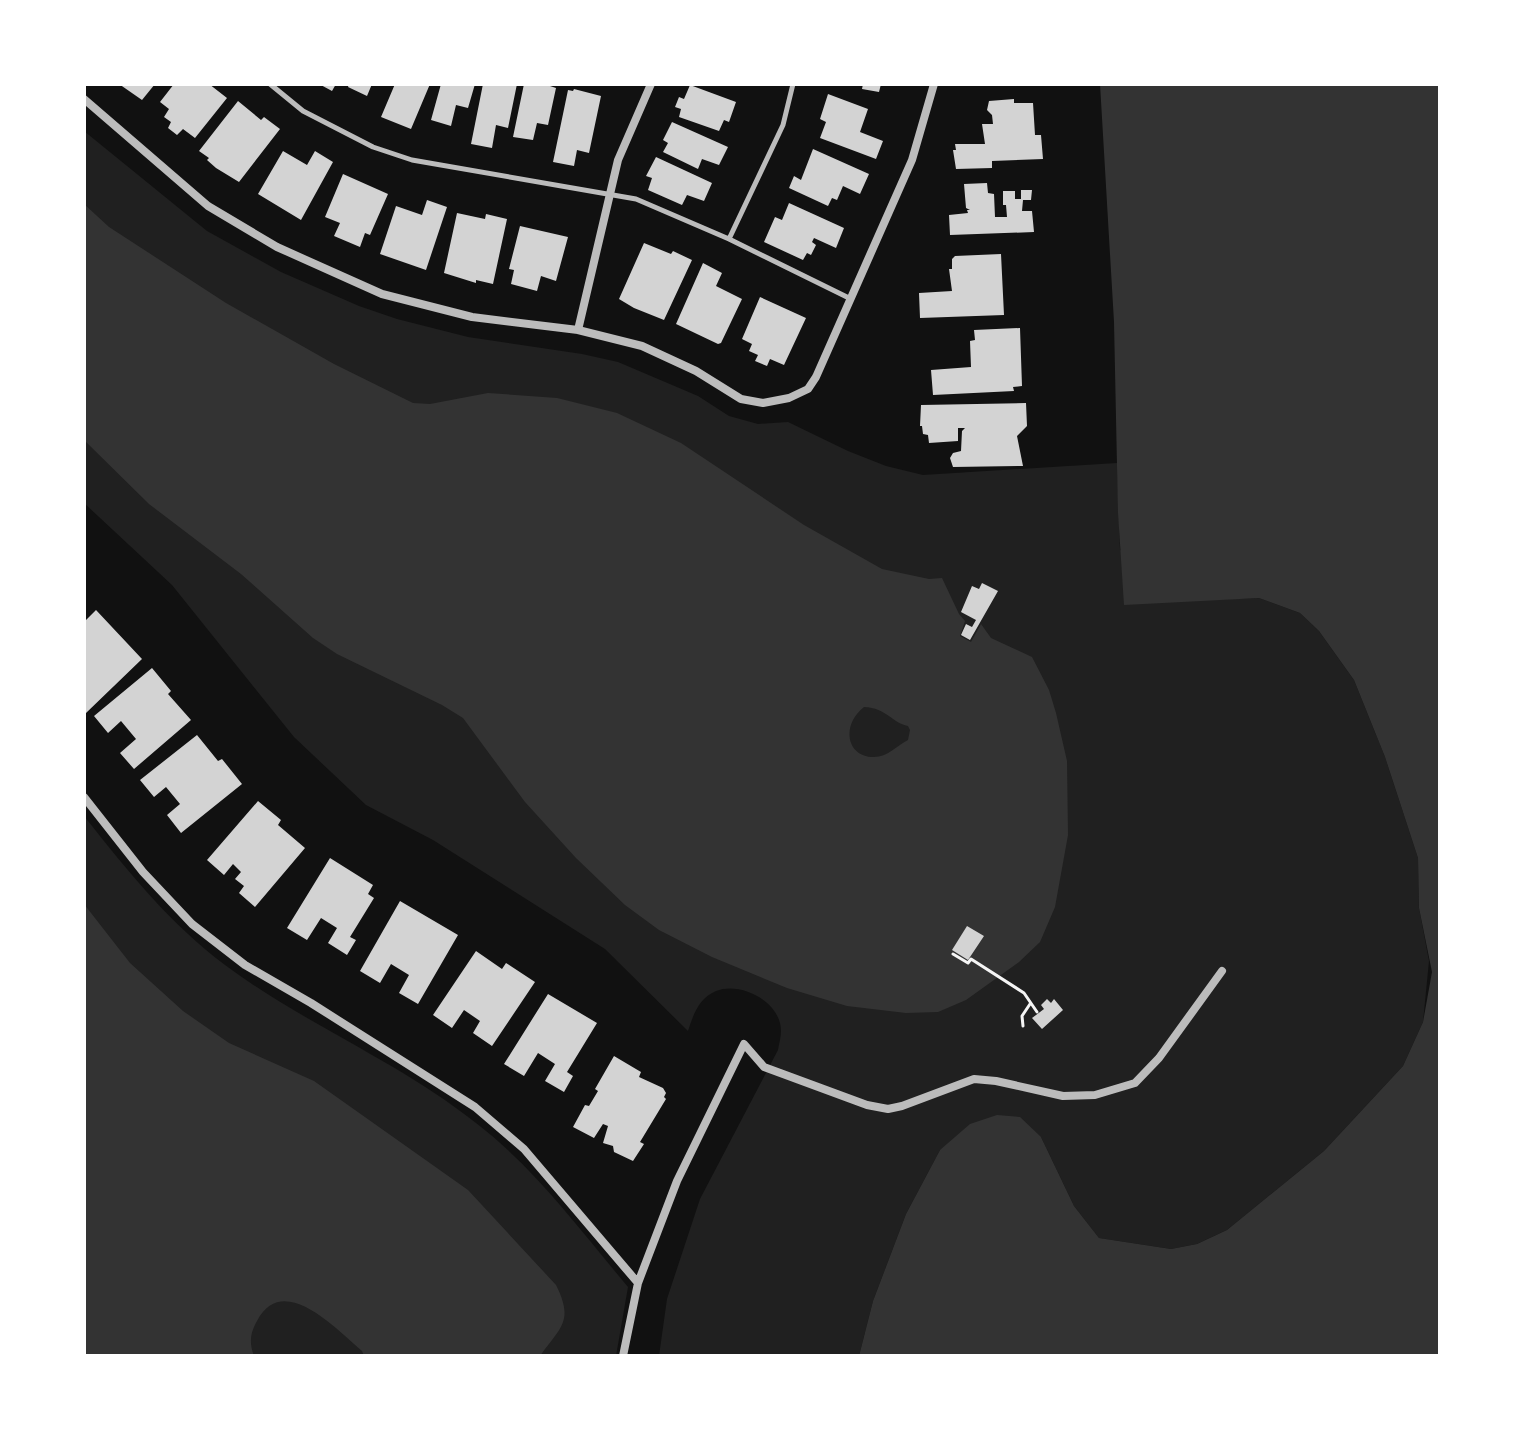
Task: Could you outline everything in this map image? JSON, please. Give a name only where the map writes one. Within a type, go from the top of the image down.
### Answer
[{"type":"street","points":[[578,330],[618,160],[651,84]]},
{"type":"street","points":[[84,99],[208,206],[277,247],[382,294],[472,317],[578,330],[642,346],[696,371],[741,399],[763,403],[789,398],[808,389],[912,160],[934,84]]},
{"type":"street","points":[[84,797],[143,872],[192,924],[245,965],[475,1107],[524,1149],[638,1283]]},
{"type":"street","points":[[623,1356],[638,1283],[677,1181],[744,1044],[764,1067],[867,1105],[888,1109],[974,1079],[1063,1096],[1095,1095],[1135,1083],[1159,1058],[1222,971]]},
{"type":"lane","points":[[270,84],[303,111],[373,147],[412,160],[636,199],[729,239],[851,299]]},
{"type":"lane","points":[[729,239],[783,125],[793,84]]},
{"type":"path","points":[[953,954],[968,963],[971,959],[1006,980],[1024,993],[1037,1012]]},
{"type":"path","points":[[1023,1026],[1022,1016],[1030,1004]]},
{"type":"shaded area","points":[[1100,84],[1440,84],[1440,1356],[859,1356],[873,1301],[906,1214],[940,1150],[970,1124],[997,1115],[1020,1117],[1041,1137],[1074,1206],[1099,1238],[1171,1249],[1197,1244],[1227,1230],[1324,1151],[1403,1066],[1423,1022],[1432,972],[1419,908],[1418,858],[1385,757],[1354,680],[1319,631],[1300,613],[1259,598],[1124,605],[1118,513],[1114,322]]},
{"type":"shaded area","points":[[84,131],[207,231],[281,272],[397,319],[468,337],[618,362],[698,396],[729,416],[758,424],[788,422],[886,466],[923,475],[1117,463],[1120,550],[1203,600],[1259,598],[1300,613],[1319,631],[1354,680],[1385,757],[1418,858],[1419,908],[1429,961],[1423,1022],[1403,1066],[1324,1151],[1227,1230],[1197,1244],[1171,1249],[1099,1238],[1074,1206],[1041,1137],[940,1150],[906,1214],[873,1301],[859,1356],[659,1356],[667,1299],[700,1199],[778,1050],[781,1033],[779,1021],[774,1011],[758,996],[726,989],[710,994],[701,1003],[688,1031],[605,949],[433,840],[366,805],[294,737],[172,585],[84,503]]},
{"type":"shaded area","points":[[84,204],[109,227],[226,303],[334,364],[413,403],[430,404],[488,393],[557,398],[617,413],[681,443],[804,525],[882,569],[929,579],[942,578],[965,621],[960,636],[971,642],[981,624],[991,638],[1032,657],[1049,690],[1056,713],[1067,761],[1068,835],[1055,907],[1040,942],[1019,962],[966,1000],[938,1012],[906,1013],[847,1006],[787,988],[712,957],[659,930],[625,905],[576,858],[525,802],[463,718],[337,654],[313,638],[241,574],[149,504],[84,440]],"holes":[[[864,707],[908,726],[910,730],[908,740],[879,757],[857,752],[850,739],[852,722],[857,714]]]},
{"type":"shaded area","points":[[84,816],[167,914],[225,965],[287,1006],[415,1080],[476,1123],[518,1160],[628,1287],[616,1356],[84,1356]]},
{"type":"shaded area","points":[[84,904],[130,963],[183,1011],[229,1043],[314,1081],[468,1190],[556,1285],[564,1307],[563,1323],[540,1356],[364,1356],[338,1330],[310,1309],[281,1302],[268,1307],[255,1325],[251,1342],[254,1356],[84,1356]]},
{"type":"building","points":[[119,84],[155,84],[142,100]]},
{"type":"building","points":[[174,84],[209,84],[227,98],[195,138],[183,129],[177,135],[168,128],[171,122],[164,117],[169,109],[160,102]]},
{"type":"building","points":[[319,84],[336,84],[332,91]]},
{"type":"building","points":[[349,84],[372,84],[367,96],[348,87]]},
{"type":"building","points":[[395,84],[430,84],[411,129],[381,117]]},
{"type":"building","points":[[441,84],[475,84],[468,108],[456,105],[451,126],[431,120]]},
{"type":"building","points":[[483,84],[517,84],[508,128],[496,125],[492,148],[471,144]]},
{"type":"building","points":[[524,84],[544,84],[556,88],[548,125],[537,123],[533,140],[513,137]]},
{"type":"building","points":[[863,84],[881,84],[879,92],[862,89]]},
{"type":"building","points":[[690,85],[736,102],[729,122],[724,120],[719,131],[679,117],[681,109],[675,107],[679,97],[684,99]]},
{"type":"building","points":[[568,90],[601,96],[589,153],[577,150],[574,166],[553,162]]},
{"type":"building","points":[[828,94],[868,109],[860,132],[883,141],[876,159],[820,138],[826,122],[820,119]]},
{"type":"building","points":[[1014,99],[1014,103],[1033,103],[1035,135],[1041,135],[1043,159],[992,161],[992,168],[956,169],[955,144],[985,144],[982,124],[993,124],[992,115],[987,110],[989,101]]},
{"type":"building","points":[[238,101],[261,120],[264,117],[280,129],[239,182],[216,168],[199,151]]},
{"type":"building","points":[[672,122],[728,147],[719,165],[702,159],[698,169],[663,152],[668,143],[663,140]]},
{"type":"building","points":[[813,149],[869,174],[860,194],[843,186],[837,200],[832,198],[828,206],[789,188],[794,176],[801,180]]},
{"type":"building","points":[[283,151],[307,165],[315,151],[333,162],[301,220],[258,194]]},
{"type":"building","points":[[656,157],[712,183],[704,201],[687,195],[682,205],[648,190],[652,178],[646,176]]},
{"type":"building","points":[[343,174],[388,194],[370,235],[365,233],[360,247],[334,236],[340,223],[325,217]]},
{"type":"building","points":[[987,183],[988,193],[994,194],[995,217],[1007,217],[1003,191],[1015,191],[1015,199],[1021,199],[1021,190],[1032,190],[1031,200],[1023,200],[1022,211],[1032,211],[1034,232],[950,235],[949,215],[968,213],[967,210],[970,210],[966,208],[964,184]]},
{"type":"building","points":[[427,200],[447,207],[426,270],[380,254],[396,206],[422,215]]},
{"type":"building","points":[[789,203],[844,228],[836,248],[814,238],[812,242],[816,245],[811,255],[807,253],[803,260],[764,242],[775,217],[782,220]]},
{"type":"building","points":[[457,213],[485,219],[486,214],[507,219],[493,284],[476,280],[476,283],[444,273]]},
{"type":"building","points":[[520,226],[568,237],[556,281],[541,276],[537,291],[511,284],[514,270],[509,269]]},
{"type":"building","points":[[644,243],[692,260],[664,320],[619,299]]},
{"type":"building","points":[[1001,254],[1004,315],[920,318],[919,293],[952,291],[949,269],[952,269],[955,256]]},
{"type":"building","points":[[703,263],[722,273],[716,286],[742,299],[718,344],[676,324]]},
{"type":"building","points":[[760,297],[806,318],[784,365],[770,359],[767,366],[755,361],[758,355],[749,351],[752,344],[742,339]]},
{"type":"building","points":[[1020,328],[1022,386],[1013,387],[1014,391],[933,395],[931,370],[971,367],[970,341],[975,340],[974,330]]},
{"type":"building","points":[[1026,403],[1027,426],[1017,436],[1023,466],[953,467],[950,458],[953,453],[961,451],[962,431],[965,428],[958,428],[958,441],[929,443],[928,435],[923,434],[920,426],[921,405]]},
{"type":"building","points":[[982,583],[998,591],[970,640],[961,635],[966,624],[972,627],[976,620],[961,612],[972,586],[979,589]]},
{"type":"building","points":[[96,610],[142,659],[86,713],[84,622]]},
{"type":"building","points":[[152,668],[171,691],[168,694],[191,720],[134,769],[120,753],[136,739],[121,721],[108,733],[94,716]]},
{"type":"building","points":[[197,735],[242,784],[181,833],[167,815],[180,804],[166,787],[154,797],[140,780]]},
{"type":"building","points":[[258,801],[281,820],[278,825],[305,848],[255,907],[239,893],[244,886],[235,879],[241,872],[233,864],[224,875],[207,860]]},
{"type":"building","points":[[330,858],[373,885],[368,894],[374,898],[350,937],[356,940],[347,955],[328,943],[337,928],[321,918],[307,940],[287,928]]},
{"type":"building","points":[[400,901],[458,935],[418,1004],[399,993],[409,975],[391,964],[380,983],[360,971]]},
{"type":"building","points":[[967,926],[984,936],[968,960],[952,950]]},
{"type":"building","points":[[476,951],[502,969],[506,963],[535,982],[492,1046],[473,1033],[480,1021],[464,1010],[452,1028],[433,1015]]},
{"type":"building","points":[[548,994],[597,1023],[567,1072],[573,1076],[564,1092],[545,1081],[555,1064],[538,1053],[524,1076],[504,1064]]},
{"type":"building","points":[[1047,999],[1051,1003],[1054,999],[1063,1010],[1042,1029],[1032,1018],[1044,1009],[1041,1005]]},
{"type":"building","points":[[614,1056],[641,1072],[639,1077],[663,1088],[666,1093],[666,1099],[640,1142],[644,1144],[633,1161],[614,1152],[613,1146],[603,1143],[608,1126],[603,1124],[594,1138],[573,1127],[585,1105],[589,1106],[598,1091],[595,1089]]}]
